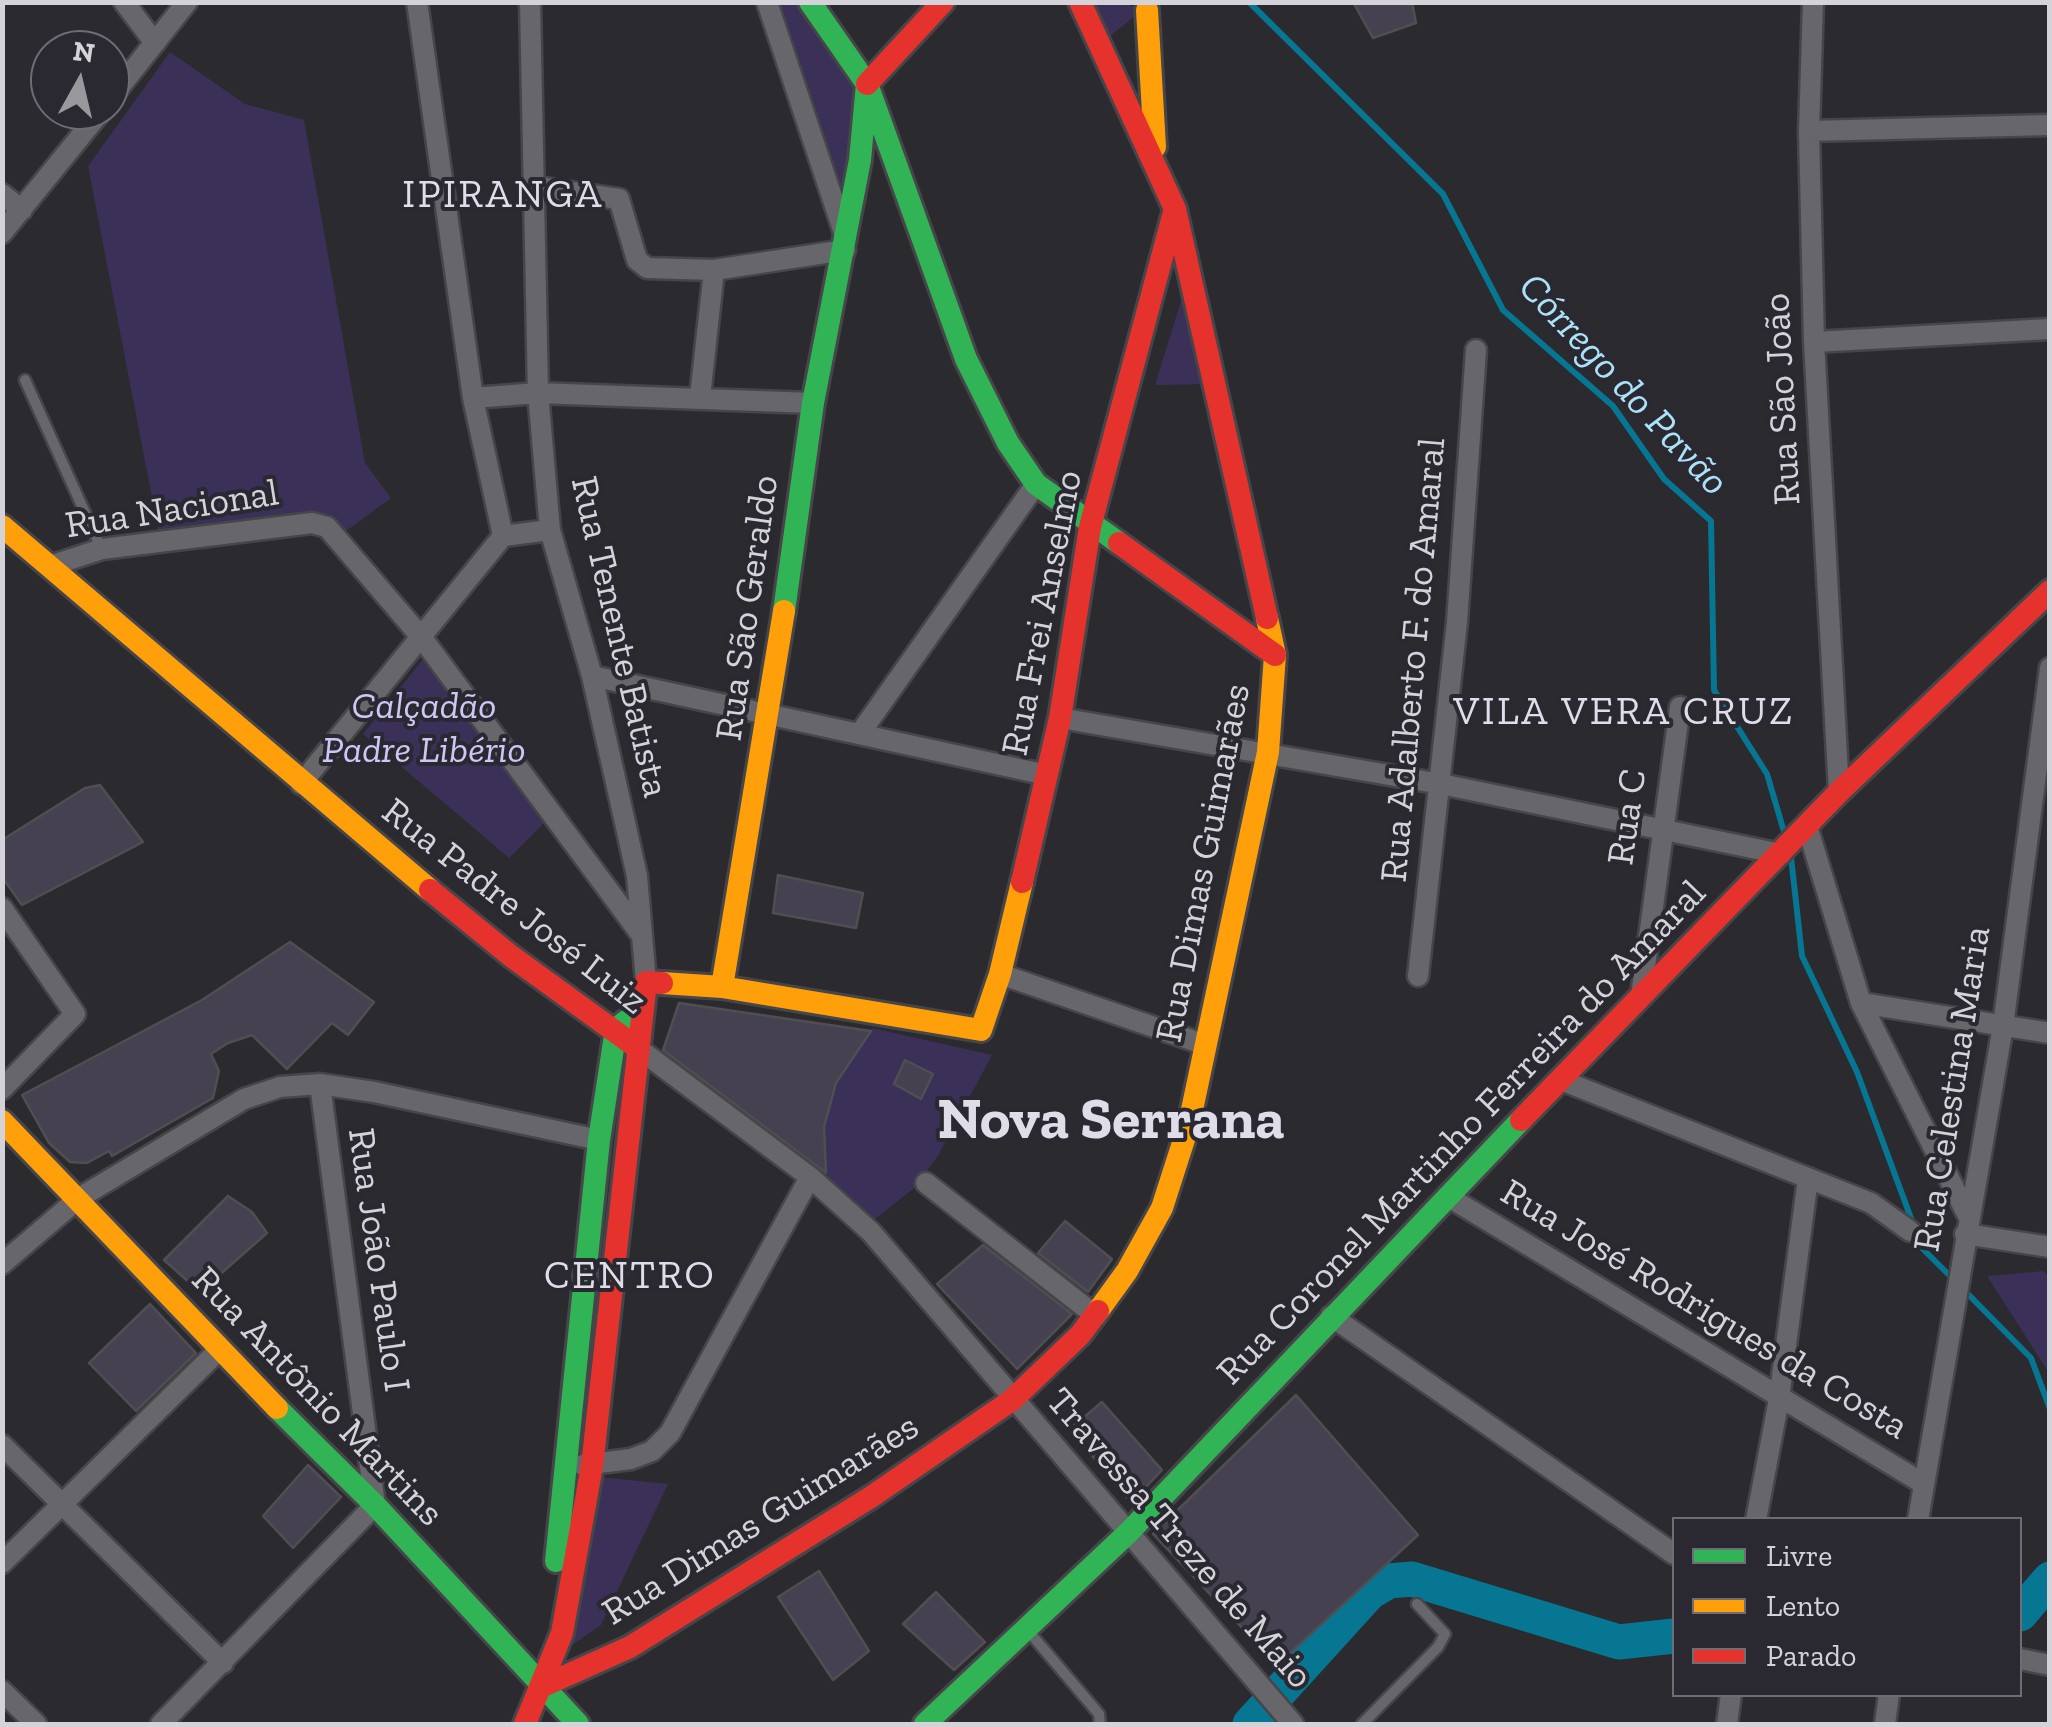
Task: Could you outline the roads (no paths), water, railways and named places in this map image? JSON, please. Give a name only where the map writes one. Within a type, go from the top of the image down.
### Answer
[{"type":"street","points":[[124,2],[155,43]]},
{"type":"street","points":[[130,75],[187,2]]},
{"type":"street","points":[[417,2],[474,398],[503,536]]},
{"type":"street","name":"Rua Tenente Batista","points":[[530,2],[538,393],[550,530],[592,676],[637,876],[644,994]]},
{"type":"street","points":[[531,186],[619,199],[640,265],[714,270],[846,245],[767,2]]},
{"type":"street","points":[[810,2],[867,84],[966,359],[1008,443],[1036,484],[1090,527],[1275,656]]},
{"type":"street","points":[[867,84],[943,2]]},
{"type":"street","name":"Rua Dimas Guimarães","points":[[543,1686],[630,1647],[871,1497],[1012,1400],[1096,1316],[1162,1208],[1189,1124],[1268,752],[1275,656],[1175,208],[1080,2]]},
{"type":"street","name":"Rua São João","points":[[1812,2],[1809,131],[1814,342],[1838,792]]},
{"type":"street","points":[[1103,51],[1148,5]]},
{"type":"street","name":"Rua Dimas Guimarães","points":[[1148,5],[1156,164]]},
{"type":"street","name":"Rua São Geraldo","points":[[722,987],[769,715],[813,403],[846,245],[867,84]]},
{"type":"street","points":[[1809,131],[2050,125]]},
{"type":"street","points":[[2,233],[86,130]]},
{"type":"street","points":[[2,194],[22,210]]},
{"type":"street","name":"Rua Frei Anselmo","points":[[722,987],[981,1030],[1000,974],[1060,718],[1090,527],[1175,208]]},
{"type":"street","points":[[700,397],[714,270]]},
{"type":"street","points":[[1814,342],[2050,328]]},
{"type":"street","name":"Rua Adalberto F. do Amaral","points":[[1418,976],[1441,784],[1476,350]]},
{"type":"street","points":[[474,398],[538,393],[813,403]]},
{"type":"street","points":[[861,732],[1036,484]]},
{"type":"street","name":"Rua Nacional","points":[[53,565],[102,549],[320,524],[422,638],[642,934]]},
{"type":"street","name":"Rua Padre José Luiz","points":[[2,526],[53,565],[301,784],[511,956],[810,1177],[870,1232],[1012,1400]]},
{"type":"street","points":[[301,784],[503,536],[550,530]]},
{"type":"street","name":"Rua Coronel Martinho Ferreira do Amaral","points":[[925,1724],[1129,1532],[1331,1316],[1838,792],[2050,591]]},
{"type":"street","name":"Rua Celestina Maria","points":[[1918,1517],[2039,806],[2050,668]]},
{"type":"street","points":[[592,676],[1047,775]]},
{"type":"street","name":"Rua C","points":[[1641,996],[1660,832],[1680,706]]},
{"type":"street","points":[[1060,718],[1441,784],[1660,832],[1782,853]]},
{"type":"street","points":[[1806,827],[1861,1004],[1966,1228],[2050,1247]]},
{"type":"street","points":[[2,908],[75,1010],[74,1018],[2,1089]]},
{"type":"street","points":[[1000,974],[1206,1045]]},
{"type":"street","points":[[552,1654],[549,1620],[599,1140],[616,1030],[644,994],[722,987]]},
{"type":"street","points":[[525,1724],[562,1633],[592,1466],[644,994]]},
{"type":"street","points":[[1861,1004],[2050,1033]]},
{"type":"street","points":[[1561,1080],[1870,1203],[1910,1231]]},
{"type":"street","points":[[2,1264],[79,1198],[244,1099],[280,1088],[320,1084],[599,1140]]},
{"type":"street","name":"Rua João Paulo I","points":[[320,1084],[376,1505]]},
{"type":"street","name":"Rua Antônio Martins","points":[[2,1121],[219,1350],[376,1505],[578,1724]]},
{"type":"street","points":[[567,1464],[592,1466],[652,1451],[670,1433],[810,1177]]},
{"type":"street","points":[[1757,1517],[1779,1398],[1808,1178]]},
{"type":"street","points":[[926,1183],[1096,1316]]},
{"type":"street","name":"Rua José Rodrigues da Costa","points":[[1448,1196],[1924,1484]]},
{"type":"street","points":[[1331,1316],[1672,1553]]},
{"type":"street","points":[[2,1562],[219,1350]]},
{"type":"street","name":"Travessa Treze de Maio","points":[[1012,1400],[1129,1532],[1285,1719]]},
{"type":"street","points":[[2,1445],[60,1507],[223,1663]]},
{"type":"street","points":[[161,1724],[376,1505]]},
{"type":"street","points":[[2022,1659],[2050,1665]]},
{"type":"street","points":[[2,1691],[36,1724]]},
{"type":"street","points":[[1728,1724],[1730,1697]]},
{"type":"street","points":[[1884,1724],[1889,1697]]},
{"type":"lane","points":[[25,380],[102,549]]},
{"type":"lane","points":[[1362,1724],[1438,1647],[1445,1634],[1417,1604]]},
{"type":"lane","points":[[1026,1628],[1099,1714],[1100,1724]]},
{"type":"waterway","name":"Córrego do Pavão","points":[[1249,2],[1443,194],[1503,310],[1613,406],[1664,479],[1711,521],[1714,690],[1767,774],[1785,835]]},
{"type":"waterway","name":"Córrego do Pavão","points":[[1791,857],[1802,956],[1857,1072],[1922,1248],[1955,1281]]},
{"type":"waterway","name":"Córrego do Pavão","points":[[1964,1290],[2031,1358],[2050,1409]]},
{"type":"waterway","points":[[1250,1724],[1370,1592],[1389,1581],[1412,1579],[1619,1642],[1672,1636]]},
{"type":"waterway","points":[[2022,1612],[2050,1579]]},
{"type":"district","name":"IPIRANGA","points":[[503,196]]},
{"type":"district","name":"VILA VERA CRUZ","points":[[1624,713]]},
{"type":"district","name":"Nova Serrana","points":[[1111,1121]]},
{"type":"district","name":"CENTRO","points":[[630,1277]]},
{"type":"park label","name":"Calçadão Padre Libério","points":[[424,729]]}]
